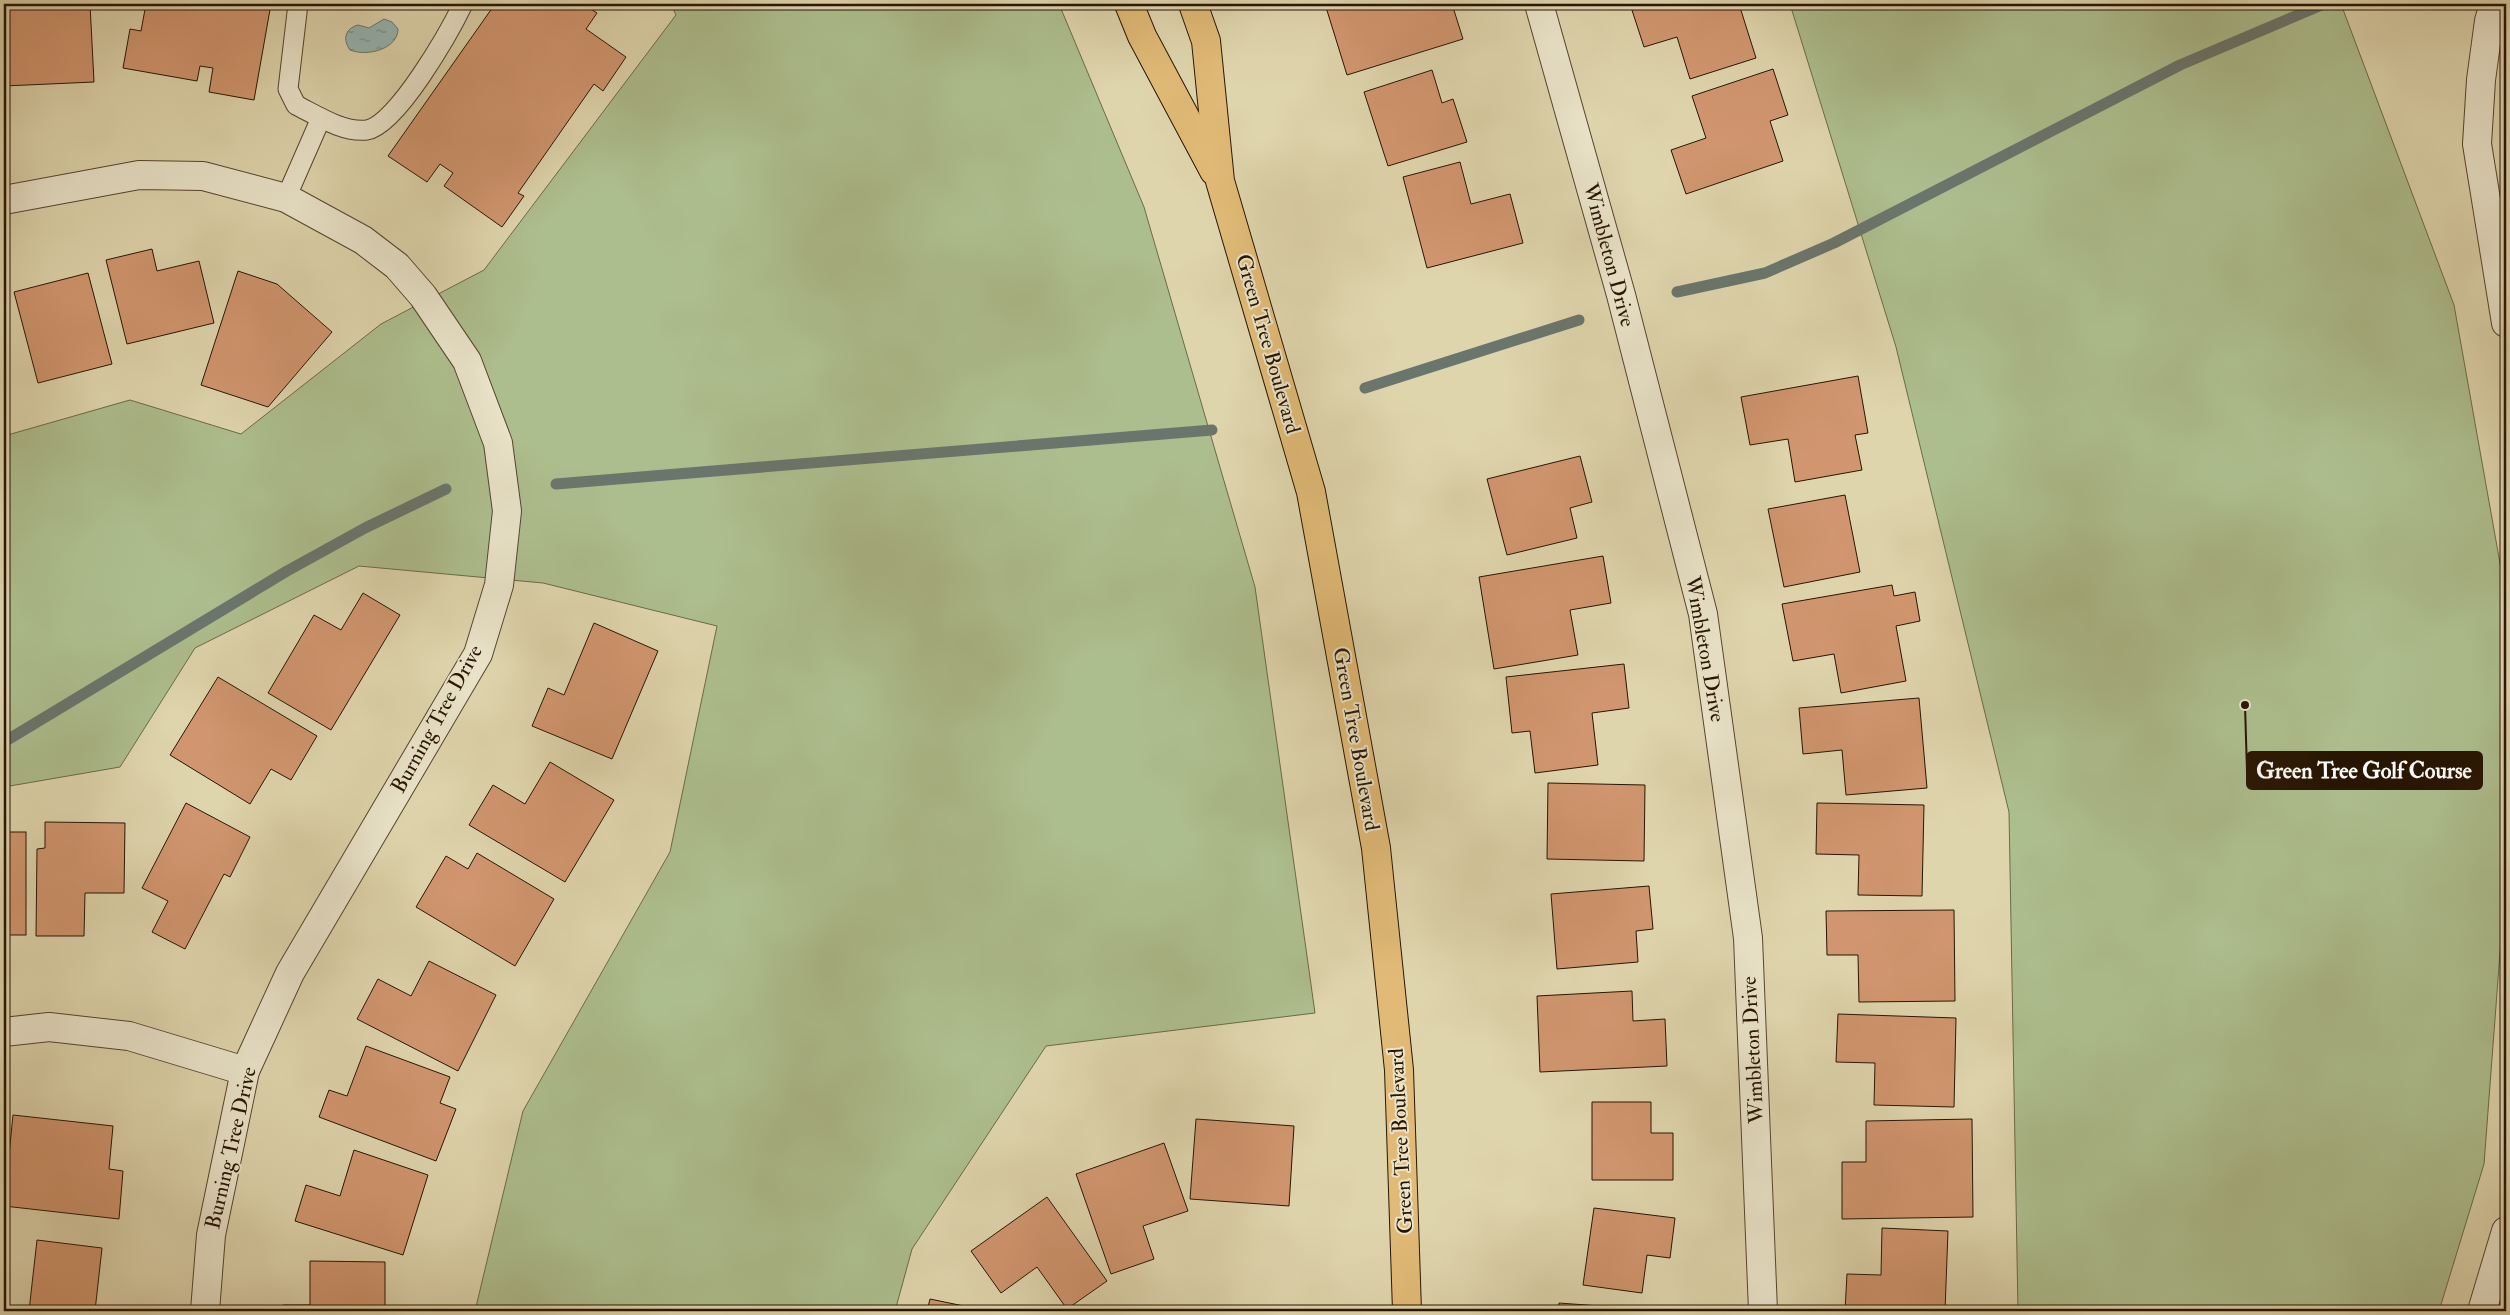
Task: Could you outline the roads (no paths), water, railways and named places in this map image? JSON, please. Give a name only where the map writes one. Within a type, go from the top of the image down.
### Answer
[{"type":"main road","name":"Green Tree Boulevard","points":[[1129,4],[1142,36],[1220,181]]},
{"type":"main road","name":"Green Tree Boulevard","points":[[1193,4],[1206,41],[1220,181],[1311,492],[1376,848],[1399,1070],[1407,1311]]},
{"type":"street","name":"Wimbleton Drive","points":[[1539,4],[1621,295],[1703,614],[1748,938],[1763,1311]]},
{"type":"street","points":[[2494,4],[2481,80],[2477,144],[2506,323]]},
{"type":"street","name":"Burning Tree Drive","points":[[4,200],[138,175],[203,176],[286,198],[363,240],[396,266],[423,296],[467,361],[498,443],[507,510],[499,585],[478,654],[290,973],[245,1072],[211,1235],[205,1311]]},
{"type":"street","points":[[4,1032],[49,1027],[128,1036],[245,1072]]},
{"type":"street","points":[[2482,1311],[2506,1231]]},
{"type":"lane","points":[[298,4],[288,89],[296,105],[321,118],[352,130],[369,130],[387,119],[448,36],[463,4]]},
{"type":"lane","points":[[286,198],[321,118]]},
{"type":"water","points":[[384,19],[392,22],[398,29],[397,36],[393,42],[373,52],[350,50],[346,42],[346,35],[350,29],[358,25],[369,28]]},
{"type":"waterway","points":[[1677,292],[1765,273],[1834,243],[2180,65],[2324,4]]},
{"type":"waterway","points":[[1365,388],[1579,320]]},
{"type":"waterway","points":[[556,484],[1212,430]]},
{"type":"waterway","points":[[4,742],[287,571],[365,528],[446,489]]},
{"type":"place","name":"Green Tree Golf Course","points":[[2245,705]]}]
